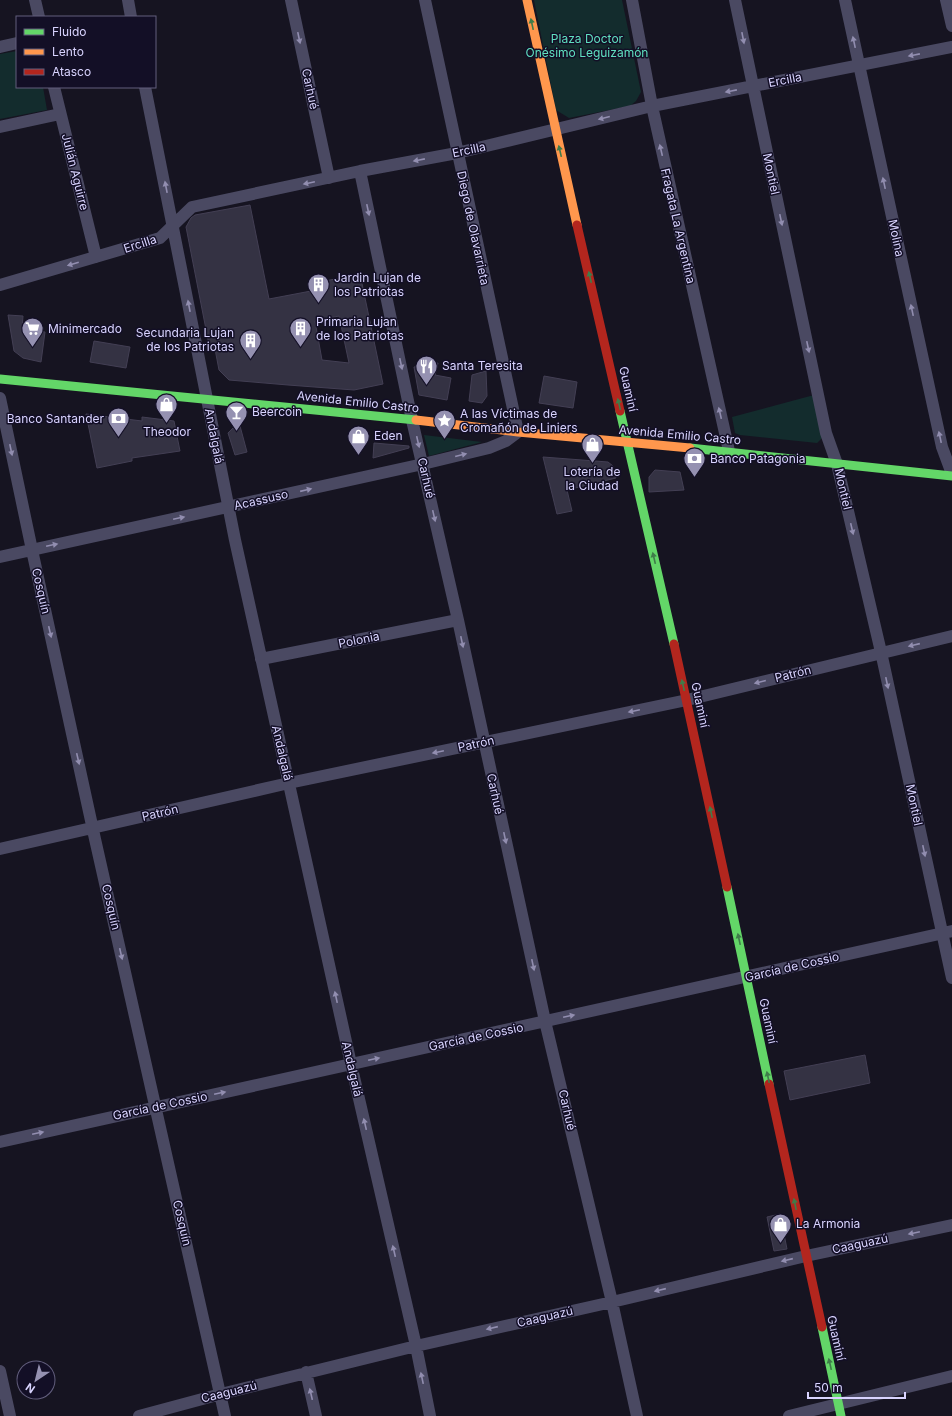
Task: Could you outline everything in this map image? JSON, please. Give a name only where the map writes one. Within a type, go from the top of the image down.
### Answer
[{"type":"street","points":[[35,0],[39,16]]},
{"type":"street","points":[[128,0],[131,16]]},
{"type":"street","name":"Carhué","points":[[291,0],[329,178]]},
{"type":"street","name":"Diego de Olavarrieta","points":[[425,0],[518,432]]},
{"type":"street","name":"Guaminí","points":[[527,0],[555,130],[687,700],[806,1256],[842,1416]]},
{"type":"street","name":"Fragata La Argentina","points":[[632,0],[652,106],[729,451]]},
{"type":"street","name":"Montiel","points":[[735,0],[752,87],[826,433],[838,464],[947,932],[952,978]]},
{"type":"street","name":"Molina","points":[[845,0],[942,447],[952,475]]},
{"type":"street","points":[[946,0],[952,26]]},
{"type":"street","points":[[0,47],[16,43]]},
{"type":"street","name":"Ercilla","points":[[0,285],[160,238],[192,208],[360,171],[457,152],[652,106],[952,47]]},
{"type":"street","name":"Julián Aguirre","points":[[54,88],[96,258]]},
{"type":"street","name":"Andalgalá","points":[[145,88],[228,508],[260,659],[416,1346],[430,1416]]},
{"type":"street","points":[[0,127],[60,114]]},
{"type":"street","name":"Carhué","points":[[360,171],[412,420],[458,620],[545,1021],[612,1302],[637,1416]]},
{"type":"street","name":"Avenida Emilio Castro","points":[[0,379],[518,432],[729,451],[838,464],[952,475]]},
{"type":"street","name":"Cosquín","points":[[0,398],[93,828],[225,1416]]},
{"type":"street","name":"Acassuso","points":[[0,557],[423,464],[489,448],[506,441],[518,432]]},
{"type":"street","name":"Polonia","points":[[260,659],[458,620]]},
{"type":"street","name":"Patrón","points":[[0,849],[289,783],[687,700],[952,636]]},
{"type":"street","name":"García de Cossio","points":[[0,1142],[947,932]]},
{"type":"street","name":"Caaguazú","points":[[139,1416],[306,1372],[416,1346],[806,1256],[952,1225]]},
{"type":"street","points":[[0,1370],[10,1416]]},
{"type":"street","points":[[306,1372],[316,1416]]},
{"type":"street","points":[[789,1416],[952,1376]]},
{"type":"green space","name":"Plaza Doctor Onésimo Leguizamón","points":[[534,0],[622,0],[641,92],[636,101],[630,106],[569,118],[556,110]]},
{"type":"green space","points":[[16,51],[16,88],[43,88],[47,110],[0,119],[0,54]]},
{"type":"green space","points":[[814,395],[822,438],[817,443],[740,435],[735,433],[732,417]]},
{"type":"green space","points":[[424,435],[482,442],[429,456]]},
{"type":"building","points":[[250,205],[269,299],[311,291],[310,284],[360,274],[383,384],[354,390],[229,380],[219,370],[215,349],[210,350],[186,227],[191,218],[195,215]],"holes":[[[339,316],[349,363],[322,360],[315,321]]]},
{"type":"building","points":[[8,315],[23,316],[22,329],[45,332],[41,362],[23,358],[14,351]]},
{"type":"building","points":[[94,341],[130,347],[126,368],[90,362]]},
{"type":"building","points":[[438,363],[435,375],[451,378],[447,400],[419,395],[414,367]]},
{"type":"building","points":[[486,371],[487,396],[482,403],[469,401],[472,375]]},
{"type":"building","points":[[544,376],[577,382],[573,408],[539,403]]},
{"type":"building","points":[[86,414],[142,421],[142,417],[174,421],[180,451],[132,458],[132,461],[97,468]]},
{"type":"building","points":[[240,426],[247,452],[235,455],[228,433],[233,428]]},
{"type":"building","points":[[374,443],[409,446],[409,448],[373,458]]},
{"type":"building","points":[[543,457],[608,462],[613,466],[616,478],[567,490],[572,511],[557,514]]},
{"type":"building","points":[[655,470],[680,472],[684,490],[649,492],[649,477]]},
{"type":"building","points":[[865,1055],[870,1083],[790,1100],[784,1071]]},
{"type":"building","points":[[780,1214],[787,1249],[774,1251],[767,1217]]},
{"type":"traffic: fast","points":[[0,379],[416,420]]},
{"type":"traffic: fast","points":[[620,411],[674,644]]},
{"type":"traffic: fast","points":[[690,448],[952,476]]},
{"type":"traffic: fast","points":[[727,887],[769,1084]]},
{"type":"traffic: fast","points":[[822,1327],[841,1416]]},
{"type":"traffic: slow","points":[[527,0],[577,225]]},
{"type":"traffic: slow","points":[[416,420],[518,432],[690,448]]},
{"type":"traffic: jam","points":[[577,225],[620,411]]},
{"type":"traffic: jam","points":[[674,644],[727,887]]},
{"type":"traffic: jam","points":[[769,1084],[822,1327]]},
{"type":"place","name":"Jardin Lujan de los Patriotas","points":[[318,304]]},
{"type":"place","name":"Minimercado","points":[[33,348]]},
{"type":"place","name":"Primaria Lujan de los Patriotas","points":[[300,348]]},
{"type":"place","name":"Secundaria Lujan de los Patriotas","points":[[250,360]]},
{"type":"place","name":"Santa Teresita","points":[[426,386]]},
{"type":"place","name":"Theodor","points":[[167,424]]},
{"type":"place","name":"Beercoin","points":[[236,432]]},
{"type":"place","name":"Banco Santander","points":[[119,438]]},
{"type":"place","name":"A las Víctimas de Cromañón de Liniers","points":[[445,440]]},
{"type":"place","name":"Eden","points":[[359,456]]},
{"type":"place","name":"Lotería de la Ciudad","points":[[592,464]]},
{"type":"place","name":"Banco Patagonia","points":[[694,478]]},
{"type":"place","name":"La Armonia","points":[[781,1244]]}]
